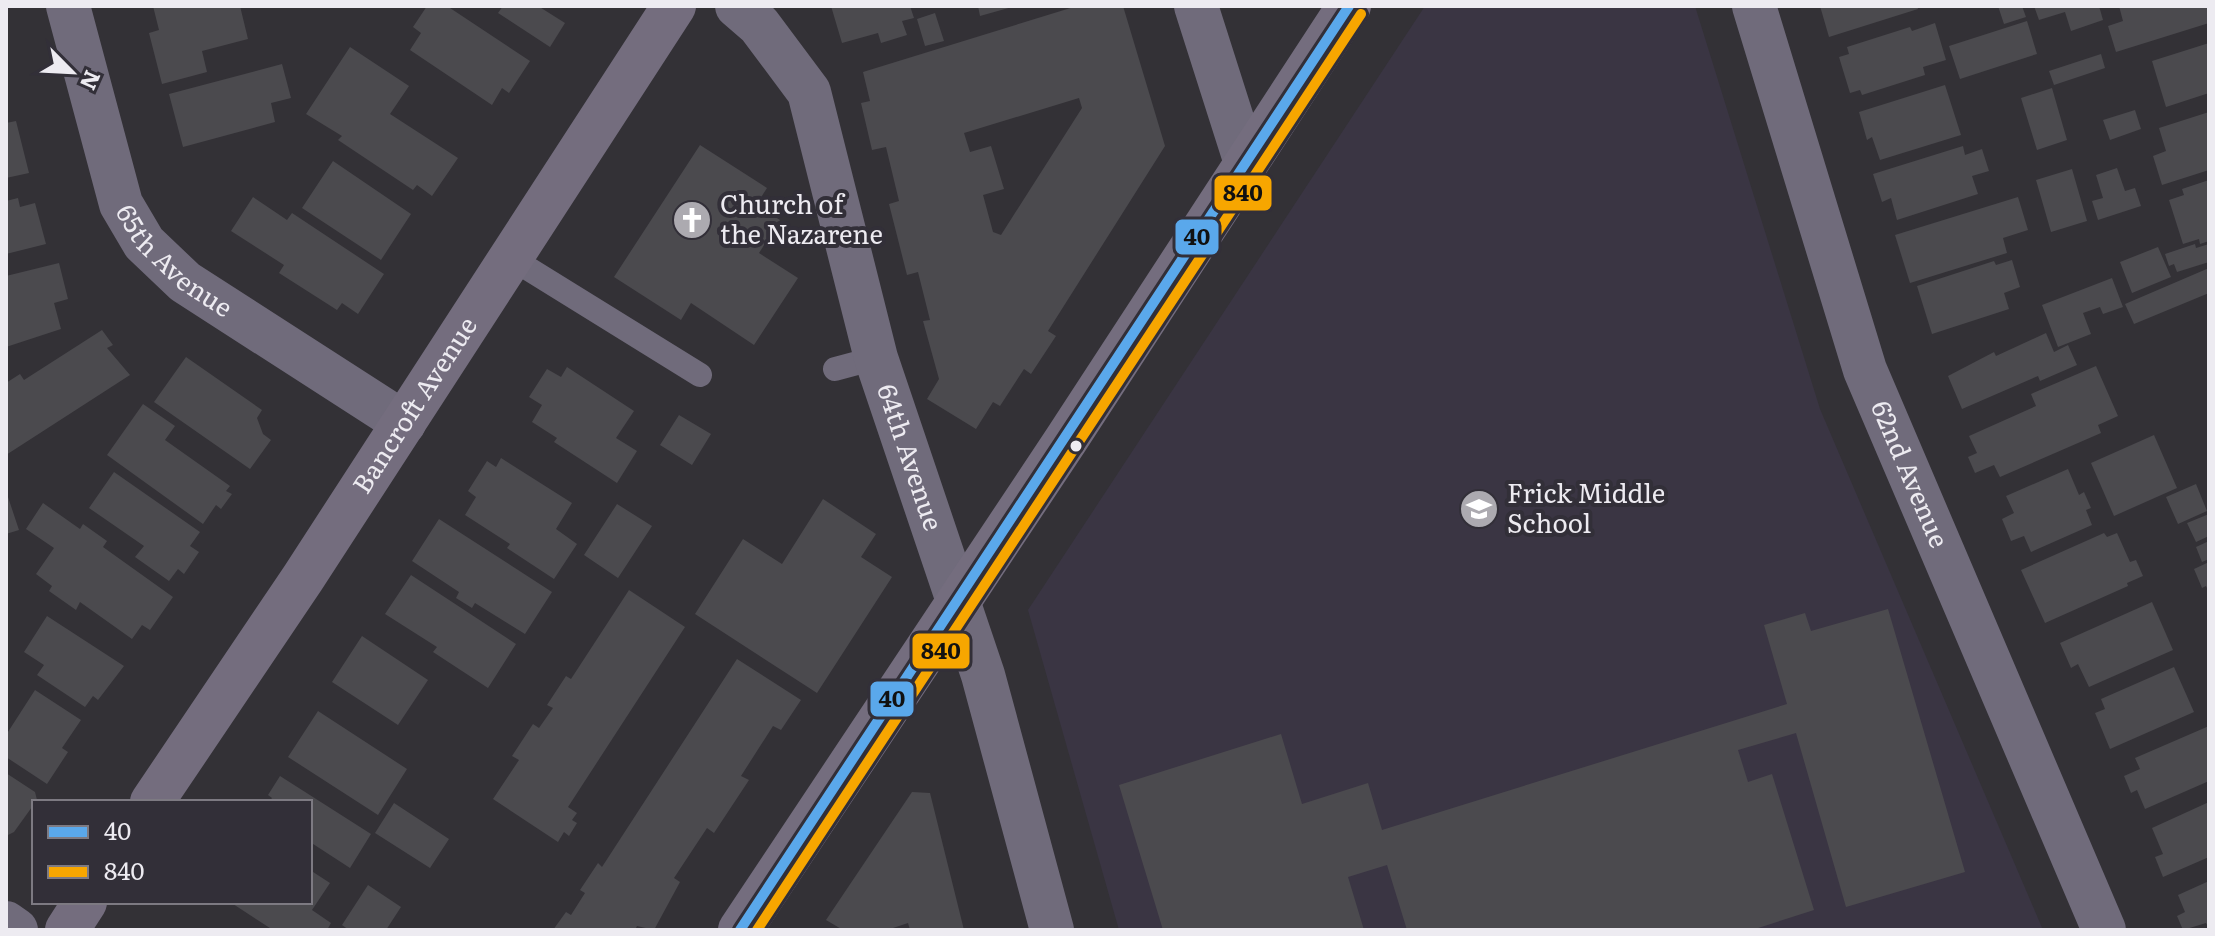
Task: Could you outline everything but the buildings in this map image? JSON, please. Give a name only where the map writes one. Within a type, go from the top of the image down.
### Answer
[{"type":"main road","name":"Bancroft Avenue","points":[[153,800],[404,423],[674,6]]},
{"type":"main road","points":[[740,930],[1349,6]]},
{"type":"main road","points":[[67,930],[84,904]]},
{"type":"street","name":"65th Avenue","points":[[68,6],[121,204],[144,243],[185,282],[404,423]]},
{"type":"street","name":"64th Avenue","points":[[737,6],[759,25],[809,92],[855,363],[959,602],[987,688],[1052,930]]},
{"type":"street","points":[[1196,6],[1246,163]]},
{"type":"street","name":"62nd Avenue","points":[[1754,6],[1865,370],[2104,930]]},
{"type":"street","points":[[6,923],[16,930]]},
{"type":"lane","points":[[511,258],[700,375]]},
{"type":"shaded area","name":"Frick Middle School","points":[[1425,6],[1695,6],[1820,409],[2043,930],[1119,930],[1028,610]]},
{"type":"transit line","name":"40","points":[[740,930],[1349,6]]},
{"type":"transit line","name":"840","points":[[757,930],[1361,14]]},
{"type":"place","name":"Church of the Nazarene","points":[[692,220]]},
{"type":"place","name":"Frick Middle School","points":[[1479,509]]}]
